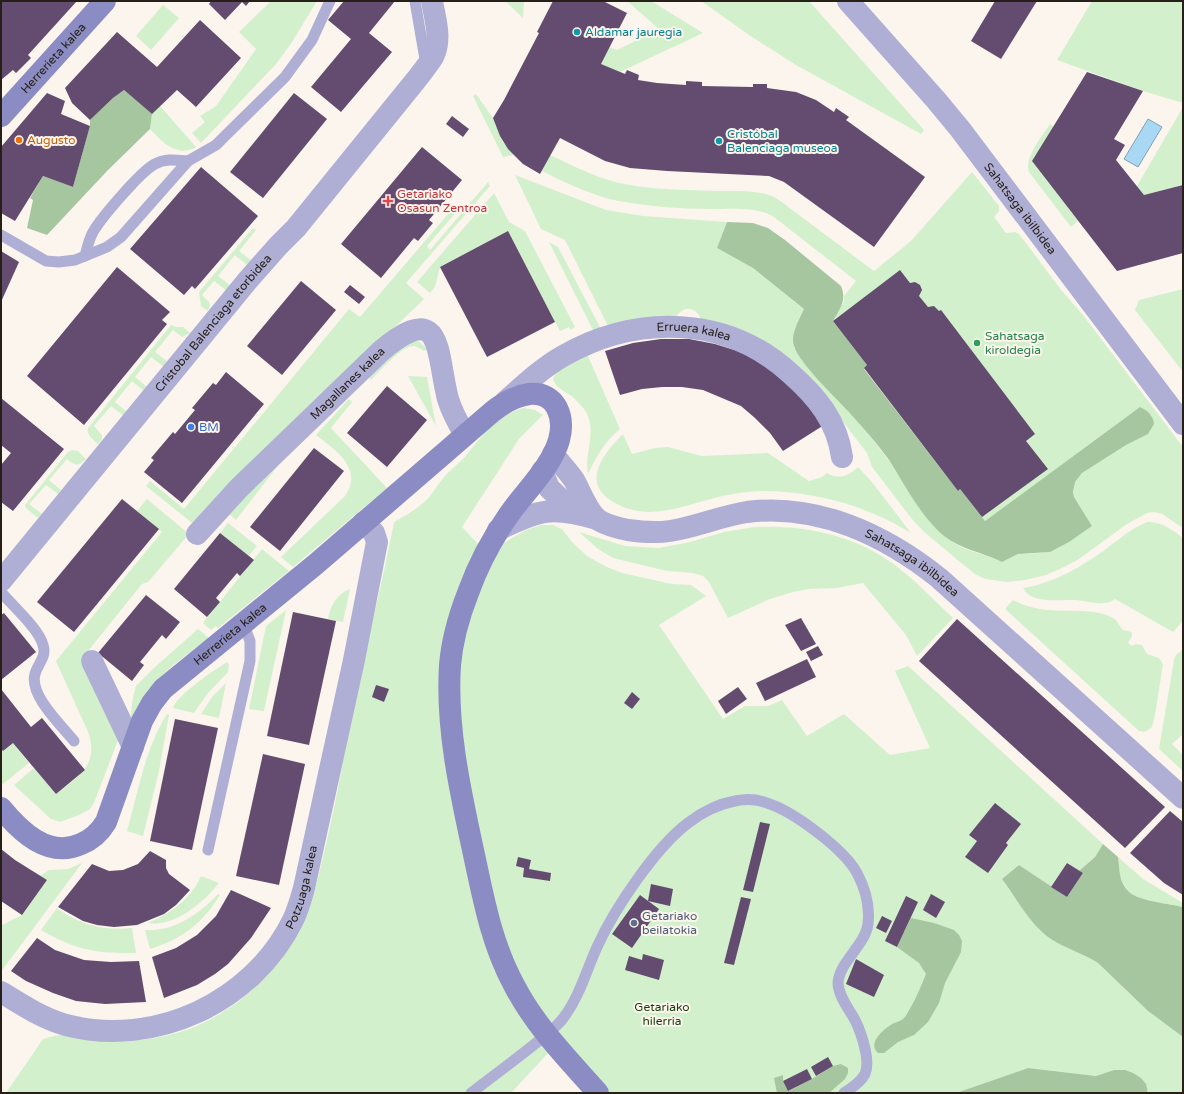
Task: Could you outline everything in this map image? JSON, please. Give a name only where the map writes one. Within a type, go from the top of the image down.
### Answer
[{"type":"street","name":"Herrerieta kalea","points":[[1,116],[105,1]]},
{"type":"street","name":"Cristobal Balenciaga etorbidea","points":[[1,581],[275,250],[298,226],[387,117],[426,66],[436,50],[438,43],[432,1]]},
{"type":"street","name":"Sahatsaga ibilbidea","points":[[848,1],[957,125],[1183,424]]},
{"type":"street","name":"Erruera kalea","points":[[506,401],[540,372],[555,362],[572,352],[601,339],[622,333],[650,328],[676,327],[699,329],[719,333],[743,342],[765,353],[789,371],[813,395],[828,416],[836,429],[842,456]]},
{"type":"street","name":"Magallanes kalea","points":[[197,534],[239,488],[381,351],[396,338],[410,331],[422,330],[432,334],[439,351],[452,411],[465,435]]},
{"type":"street","points":[[506,401],[528,394],[543,395],[552,402],[559,411],[561,425],[558,442],[547,463],[498,530],[478,567],[459,619],[450,666],[450,712],[454,747],[480,886],[491,930],[501,959],[514,987],[530,1013],[598,1093]]},
{"type":"street","name":"Herrerieta kalea","points":[[1,808],[27,834],[44,845],[54,848],[75,847],[97,833],[106,822],[145,714],[163,689],[244,623],[506,401]]},
{"type":"street","name":"Sahatsaga ibilbidea","points":[[547,463],[572,478],[578,504],[607,525],[639,531],[658,532],[683,528],[734,514],[765,511],[804,514],[826,518],[876,536],[908,555],[939,578],[1183,798]]},
{"type":"street","points":[[498,530],[522,518],[540,512],[578,504]]},
{"type":"street","name":"Potzuaga kalea","points":[[1,992],[33,1012],[66,1025],[95,1029],[138,1029],[159,1026],[178,1020],[218,1002],[244,982],[271,954],[294,920],[304,888],[354,660],[377,542],[374,533],[364,522]]},
{"type":"street","points":[[92,661],[132,747]]},
{"type":"lane","points":[[1,235],[46,261],[67,261],[85,256],[107,247],[121,237],[188,161],[216,145],[285,77],[312,40],[330,1]]},
{"type":"lane","points":[[416,1],[426,66]]},
{"type":"lane","points":[[85,256],[88,243],[96,226],[109,210],[150,167],[161,161],[188,161]]},
{"type":"lane","points":[[1,592],[31,625],[41,640],[44,653],[34,675],[35,688],[43,703],[74,741]]},
{"type":"lane","points":[[208,850],[250,661],[250,641],[244,623]]},
{"type":"lane","points":[[471,1093],[547,1034],[567,1013],[594,952],[607,928],[634,886],[664,846],[681,829],[706,812],[734,801],[744,800],[760,801],[775,806],[810,828],[831,844],[850,862],[864,890],[868,909],[867,926],[859,945],[842,970],[838,982],[840,993],[860,1031],[865,1050],[866,1069],[864,1076],[857,1084],[844,1093]]},
{"type":"green space","points":[[271,1],[317,1],[292,42],[276,64],[201,143],[192,133],[205,122],[200,116],[216,106],[256,49],[239,32]]},
{"type":"green space","points":[[505,1],[524,1],[523,18]]},
{"type":"green space","points":[[627,1],[651,1],[703,33],[620,72],[601,64],[609,47],[617,50],[659,29]]},
{"type":"green space","points":[[701,1],[809,1],[924,130],[921,134],[796,65],[752,37]]},
{"type":"green space","points":[[1092,1],[1183,1],[1183,103],[1143,91],[1057,60]]},
{"type":"green space","points":[[163,5],[179,18],[151,50],[136,36]]},
{"type":"green space","points":[[124,90],[152,114],[150,129],[108,170],[47,235],[27,228],[33,200],[30,198],[43,176],[73,187],[90,126],[90,120],[113,98]]},
{"type":"green space","points":[[476,94],[493,118],[503,142],[514,155],[503,157],[473,96]]},
{"type":"green space","points":[[160,106],[196,147],[189,150],[176,150],[160,139],[150,129],[152,114]]},
{"type":"green space","points":[[1183,107],[1183,185],[1144,195],[1137,186]]},
{"type":"green space","points":[[1050,124],[1054,127],[1032,161],[1078,221],[1071,227],[1029,172],[1028,166],[1031,154]]},
{"type":"green space","points":[[550,155],[599,177],[630,185],[674,190],[748,191],[775,197],[874,271],[911,241],[972,172],[999,206],[999,211],[994,217],[1006,233],[1015,232],[1019,234],[1062,291],[1083,315],[1183,447],[1183,528],[1162,514],[1154,512],[1147,513],[1127,524],[1079,559],[1046,575],[1025,580],[1007,582],[985,579],[975,574],[923,531],[912,519],[872,467],[867,453],[815,385],[702,322],[697,313],[690,309],[682,311],[675,319],[609,328],[565,240],[541,229],[515,175],[606,210],[643,216],[727,222],[717,248],[753,268],[804,309],[798,322],[794,348],[876,444],[933,525],[943,535],[965,549],[1002,562],[1018,554],[1042,553],[1058,548],[1092,526],[1074,497],[1073,489],[1075,482],[1079,476],[1097,462],[1120,448],[1148,434],[1152,416],[1140,407],[985,521],[961,490],[958,491],[864,368],[867,366],[833,321],[844,301],[844,296],[856,281],[767,213],[743,209],[663,207],[609,199],[558,179],[542,171]]},
{"type":"green space","points":[[488,182],[490,186],[406,283],[424,299],[192,523],[146,486],[150,481],[184,509],[349,309],[360,317],[454,207],[458,210],[427,246],[430,250]]},
{"type":"green space","points":[[494,193],[509,222],[525,231],[575,327],[571,330],[569,327],[560,331],[508,232],[440,267],[435,287],[430,293],[417,282]]},
{"type":"green space","points":[[727,222],[753,223],[768,228],[841,286],[843,291],[843,300],[833,321],[867,365],[864,369],[958,491],[960,489],[985,521],[1140,407],[1148,412],[1153,418],[1154,424],[1148,434],[1126,445],[1082,473],[1075,482],[1073,492],[1074,497],[1092,526],[1069,542],[1050,552],[1018,554],[1002,562],[958,545],[944,536],[928,520],[880,447],[810,370],[797,353],[793,342],[793,337],[804,309],[753,268],[717,248]]},
{"type":"green space","points":[[253,228],[256,230],[239,251],[252,261],[248,266],[235,255],[218,276],[231,286],[227,291],[214,281],[202,295],[209,302],[210,305],[208,311],[201,306],[199,292]]},
{"type":"green space","points":[[549,242],[558,247],[602,331],[595,334]]},
{"type":"green space","points":[[1183,289],[1183,372],[1135,310],[1139,300]]},
{"type":"green space","points":[[171,325],[183,327],[190,333],[182,337],[173,330],[155,352],[168,362],[164,367],[151,357],[135,377],[147,387],[144,391],[132,381],[115,402],[127,412],[124,416],[111,406],[94,426],[102,435],[102,439],[98,444],[89,435],[88,428]]},
{"type":"green space","points":[[416,340],[427,349],[425,351],[414,346],[409,347],[397,354],[371,380],[367,376],[394,349]]},
{"type":"green space","points":[[587,354],[620,429],[601,450],[588,474],[587,466],[590,435],[589,419],[586,412],[574,398],[556,385],[553,379],[555,374],[563,367]]},
{"type":"green space","points":[[408,376],[427,377],[436,426]]},
{"type":"green space","points":[[349,399],[352,402],[331,428],[387,488],[293,567],[281,557],[345,496],[350,486],[351,477],[349,468],[345,461],[339,454],[316,435]]},
{"type":"green space","name":"Getariako hilerria","points":[[524,408],[535,410],[543,415],[519,439],[462,527],[479,545],[501,545],[526,530],[541,525],[553,525],[562,529],[572,542],[587,556],[607,567],[622,573],[672,584],[691,585],[706,596],[659,625],[723,719],[745,706],[768,706],[782,700],[807,736],[844,714],[890,755],[930,748],[895,671],[908,666],[1103,844],[1095,857],[1079,871],[1067,863],[1051,887],[1019,865],[1002,879],[1032,922],[1098,963],[1148,1011],[1183,1037],[1183,1093],[1148,1093],[1148,1090],[1114,1070],[1096,1076],[1028,1068],[956,1093],[583,1093],[549,1052],[511,1093],[6,1093],[43,1039],[56,1035],[63,1035],[93,1040],[129,1041],[177,1033],[205,1022],[236,1003],[250,992],[276,966],[301,928],[316,884],[330,826],[353,709],[394,522],[423,503],[444,477],[464,458],[497,421],[514,411]]},
{"type":"green space","points":[[623,434],[632,454],[655,448],[668,447],[702,456],[768,453],[809,481],[822,477],[827,473],[839,477],[847,475],[858,467],[872,482],[911,533],[881,517],[850,505],[834,500],[779,491],[759,491],[733,494],[674,509],[659,511],[644,512],[630,509],[615,503],[605,496],[599,489],[597,479],[597,472],[603,458]]},
{"type":"green space","points":[[72,450],[78,451],[86,459],[76,465],[67,459],[49,480],[61,490],[58,494],[46,485],[29,504],[42,514],[38,518],[26,508],[25,505],[68,452]]},
{"type":"green space","points":[[284,458],[236,520],[227,512]]},
{"type":"green space","points":[[147,499],[189,534],[148,582],[142,584],[88,651],[87,656],[118,740],[94,803],[90,809],[60,822],[51,819],[14,785],[34,768],[56,794],[78,776],[88,763],[91,755],[89,734],[56,661],[162,532],[137,511]]},
{"type":"green space","points":[[1147,522],[1157,523],[1171,529],[1183,538],[1183,621],[1173,632],[1115,599],[1101,603],[1076,600],[1046,600],[1032,597],[1023,588],[1046,582],[1077,568],[1097,556],[1141,524]]},
{"type":"green space","points":[[228,523],[257,546],[249,556],[220,533]]},
{"type":"green space","points":[[754,527],[810,530],[845,539],[862,546],[879,554],[903,571],[953,618],[917,656],[906,635],[863,583],[837,588],[809,589],[793,592],[770,599],[728,618],[709,582],[703,576],[693,573],[667,571],[613,558],[598,549],[579,532],[625,546],[659,548],[690,542],[724,532]]},
{"type":"green space","points":[[262,549],[289,571],[218,628],[216,626],[211,630],[203,623]]},
{"type":"green space","points":[[350,589],[343,622],[328,619],[330,610],[335,601],[341,594]]},
{"type":"green space","points":[[1013,600],[1026,606],[1039,609],[1056,611],[1082,611],[1106,615],[1115,619],[1123,630],[1132,632],[1132,636],[1128,643],[1132,646],[1136,644],[1142,645],[1147,654],[1159,658],[1163,664],[1152,727],[1145,732],[1139,731],[1005,609]]},
{"type":"green space","points":[[286,610],[264,711],[249,709],[266,626]]},
{"type":"green space","points":[[198,629],[209,638],[177,662],[155,683],[145,694],[130,719],[136,686]]},
{"type":"green space","points":[[1183,649],[1183,734],[1172,744],[1183,755],[1183,771],[1159,749],[1174,660],[1176,655]]},
{"type":"green space","points":[[227,662],[229,665],[228,672],[208,693],[194,713],[173,708],[176,702],[189,690]]},
{"type":"green space","points":[[226,683],[219,718],[201,714],[212,697]]},
{"type":"green space","points":[[167,714],[169,715],[159,771],[143,836],[127,831],[148,756],[159,727]]},
{"type":"green space","points":[[13,743],[29,763],[3,784],[1,781],[1,749],[3,751]]},
{"type":"green space","points":[[1103,844],[1118,857],[1121,879],[1125,888],[1130,893],[1149,900],[1183,907],[1183,1037],[1148,1011],[1098,963],[1051,939],[1043,933],[1030,919],[1002,879],[1019,865],[1067,897],[1083,873],[1079,871],[1095,857]]},
{"type":"green space","points":[[1118,857],[1143,879],[1183,903],[1183,907],[1149,900],[1132,894],[1126,888],[1121,878]]},
{"type":"green space","points":[[82,863],[3,969],[1,968],[1,924],[2,925],[22,915],[47,880],[40,876],[49,870],[68,869]]},
{"type":"green space","points":[[201,876],[219,883],[197,905],[178,918],[168,922],[148,923],[165,915],[186,898],[192,892]]},
{"type":"green space","points":[[218,894],[220,895],[206,914],[190,929],[172,940],[150,949],[145,930],[156,930],[176,925],[194,915]]},
{"type":"green space","points":[[57,908],[74,919],[93,926],[112,929],[132,928],[136,953],[109,953],[87,949],[65,942],[41,930]]},
{"type":"green space","points":[[911,918],[934,923],[954,930],[962,941],[961,952],[945,983],[939,1003],[928,1022],[914,1035],[898,1042],[884,1053],[878,1053],[874,1045],[875,1041],[888,1027],[905,1017],[917,996],[926,974],[919,963],[897,947]]},
{"type":"green space","points":[[841,1064],[848,1068],[848,1073],[845,1079],[829,1093],[777,1093],[774,1078],[783,1075],[783,1081],[789,1091],[833,1066]]},
{"type":"green space","points":[[1028,1068],[1096,1076],[1114,1070],[1125,1070],[1141,1078],[1146,1084],[1148,1093],[956,1093]]},
{"type":"water","points":[[1148,119],[1162,127],[1138,167],[1124,159]]},
{"type":"building","points":[[1,1],[77,1],[28,55],[31,58],[16,73],[13,70],[1,80]]},
{"type":"building","points":[[211,1],[250,1],[246,6],[242,2],[225,20],[209,4]]},
{"type":"building","points":[[344,1],[395,1],[369,33],[392,52],[341,112],[311,87],[351,39],[328,20]]},
{"type":"building","name":"Cristóbal Balenciaga museoa","points":[[553,1],[603,1],[627,13],[601,64],[625,74],[627,70],[639,75],[638,80],[657,83],[686,85],[686,81],[702,82],[702,86],[753,87],[753,84],[767,84],[767,88],[796,92],[816,100],[834,112],[836,108],[849,117],[846,120],[925,177],[874,247],[784,182],[769,176],[630,168],[605,161],[560,138],[540,174],[523,164],[508,149],[500,136],[493,118],[539,33],[537,32]]},
{"type":"building","points":[[995,1],[1037,1],[1001,59],[971,41]]},
{"type":"building","points":[[200,20],[241,58],[196,107],[177,90],[152,114],[124,90],[113,98],[90,120],[72,103],[65,88],[117,32],[157,67]]},
{"type":"building","points":[[1087,72],[1143,91],[1114,139],[1125,145],[1116,160],[1144,195],[1183,185],[1183,253],[1117,271],[1032,161]]},
{"type":"building","points":[[47,93],[65,101],[61,114],[90,126],[73,187],[43,176],[15,221],[1,213],[1,147]]},
{"type":"building","points":[[294,93],[327,119],[263,198],[230,172]]},
{"type":"building","points":[[452,116],[469,129],[463,137],[446,124]]},
{"type":"building","points":[[422,147],[462,180],[429,220],[433,223],[418,241],[414,238],[381,278],[341,244]]},
{"type":"building","points":[[201,167],[258,216],[195,289],[192,286],[184,295],[130,249]]},
{"type":"building","points":[[508,231],[555,322],[487,357],[440,267]]},
{"type":"building","points":[[1,251],[19,262],[1,302]]},
{"type":"building","points":[[117,267],[170,312],[162,320],[167,324],[84,425],[27,376]]},
{"type":"building","points":[[900,270],[910,283],[915,282],[920,285],[922,290],[919,296],[928,307],[934,306],[939,311],[941,310],[1035,434],[1026,441],[1048,469],[982,517],[960,489],[958,491],[864,368],[867,365],[833,321]]},
{"type":"building","points":[[301,281],[336,310],[282,375],[247,346]]},
{"type":"building","points":[[350,285],[365,297],[359,304],[344,292]]},
{"type":"building","points":[[661,339],[689,339],[715,344],[741,352],[766,366],[788,382],[824,425],[783,451],[770,433],[741,406],[703,390],[682,387],[662,387],[642,389],[620,395],[605,351],[633,343]]},
{"type":"building","points":[[226,372],[264,404],[182,503],[144,472],[154,460],[151,458],[173,432],[175,434],[195,410],[192,408],[213,383],[216,385]]},
{"type":"building","points":[[387,386],[427,420],[387,467],[347,433]]},
{"type":"building","points":[[1,398],[64,449],[13,511],[1,502],[1,465],[11,453],[1,445]]},
{"type":"building","points":[[314,448],[344,471],[280,551],[250,527]]},
{"type":"building","points":[[122,499],[159,529],[74,632],[37,602]]},
{"type":"building","points":[[220,533],[254,560],[240,576],[237,573],[216,598],[220,602],[207,617],[174,589]]},
{"type":"building","points":[[146,595],[180,622],[166,639],[162,635],[140,662],[144,665],[132,681],[98,653]]},
{"type":"building","points":[[293,612],[336,621],[309,745],[267,736]]},
{"type":"building","points":[[4,613],[36,652],[1,680],[1,615]]},
{"type":"building","points":[[801,618],[816,644],[801,651],[785,625]]},
{"type":"building","points":[[957,619],[1165,807],[1125,848],[919,661]]},
{"type":"building","points":[[818,646],[823,655],[811,661],[806,652]]},
{"type":"building","points":[[807,659],[816,677],[765,701],[756,683]]},
{"type":"building","points":[[376,685],[389,689],[384,702],[372,697]]},
{"type":"building","points":[[738,687],[747,699],[726,714],[718,701]]},
{"type":"building","points":[[1,689],[31,727],[42,718],[85,770],[56,794],[13,743],[3,751],[1,749]]},
{"type":"building","points":[[632,692],[640,699],[632,709],[624,703]]},
{"type":"building","points":[[175,719],[218,728],[192,850],[150,841]]},
{"type":"building","points":[[263,754],[305,764],[279,885],[236,876]]},
{"type":"building","points":[[995,803],[1021,824],[1006,843],[1008,845],[988,873],[965,857],[977,841],[969,835]]},
{"type":"building","points":[[1170,811],[1183,822],[1183,895],[1164,883],[1130,853]]},
{"type":"building","points":[[760,822],[770,824],[753,892],[743,890]]},
{"type":"building","points":[[1,849],[15,860],[47,880],[22,915],[1,901]]},
{"type":"building","points":[[150,851],[166,860],[166,868],[169,874],[190,890],[176,905],[164,914],[137,925],[114,927],[97,925],[83,921],[58,907],[92,864],[109,871],[123,870],[138,864]]},
{"type":"building","points":[[518,857],[531,860],[529,869],[551,873],[550,881],[523,877],[524,868],[516,866]]},
{"type":"building","points":[[1067,863],[1083,873],[1067,897],[1051,887]]},
{"type":"building","points":[[651,884],[673,889],[670,906],[648,901]]},
{"type":"building","points":[[231,890],[271,908],[251,938],[228,964],[197,985],[164,998],[152,957],[176,948],[197,935],[216,916]]},
{"type":"building","points":[[931,894],[945,902],[936,918],[923,910]]},
{"type":"building","points":[[640,895],[659,909],[632,948],[612,934]]},
{"type":"building","points":[[906,896],[918,902],[897,947],[885,941]]},
{"type":"building","points":[[741,897],[751,899],[734,965],[724,963]]},
{"type":"building","points":[[882,916],[892,921],[886,933],[876,928]]},
{"type":"building","points":[[37,938],[55,950],[84,960],[111,962],[139,961],[146,1002],[105,1004],[76,1001],[26,981],[11,971]]},
{"type":"building","points":[[643,954],[664,960],[659,980],[625,970],[629,956],[642,960]]},
{"type":"building","points":[[856,959],[884,975],[874,997],[846,984]]},
{"type":"building","points":[[828,1057],[833,1066],[816,1076],[811,1067]]},
{"type":"building","points":[[807,1069],[812,1079],[788,1091],[783,1081]]},
{"type":"place","name":"Aldamar jauregia","points":[[577,32]]},
{"type":"place","name":"Augusto","points":[[19,140]]},
{"type":"place","name":"Cristóbal Balenciaga museoa","points":[[719,141]]},
{"type":"place","name":"Getariako Osasun Zentroa","points":[[388,201]]},
{"type":"place","name":"Sahatsaga kiroldegia","points":[[977,343]]},
{"type":"place","name":"BM","points":[[191,427]]},
{"type":"place","name":"Getariako beilatokia","points":[[634,923]]}]
